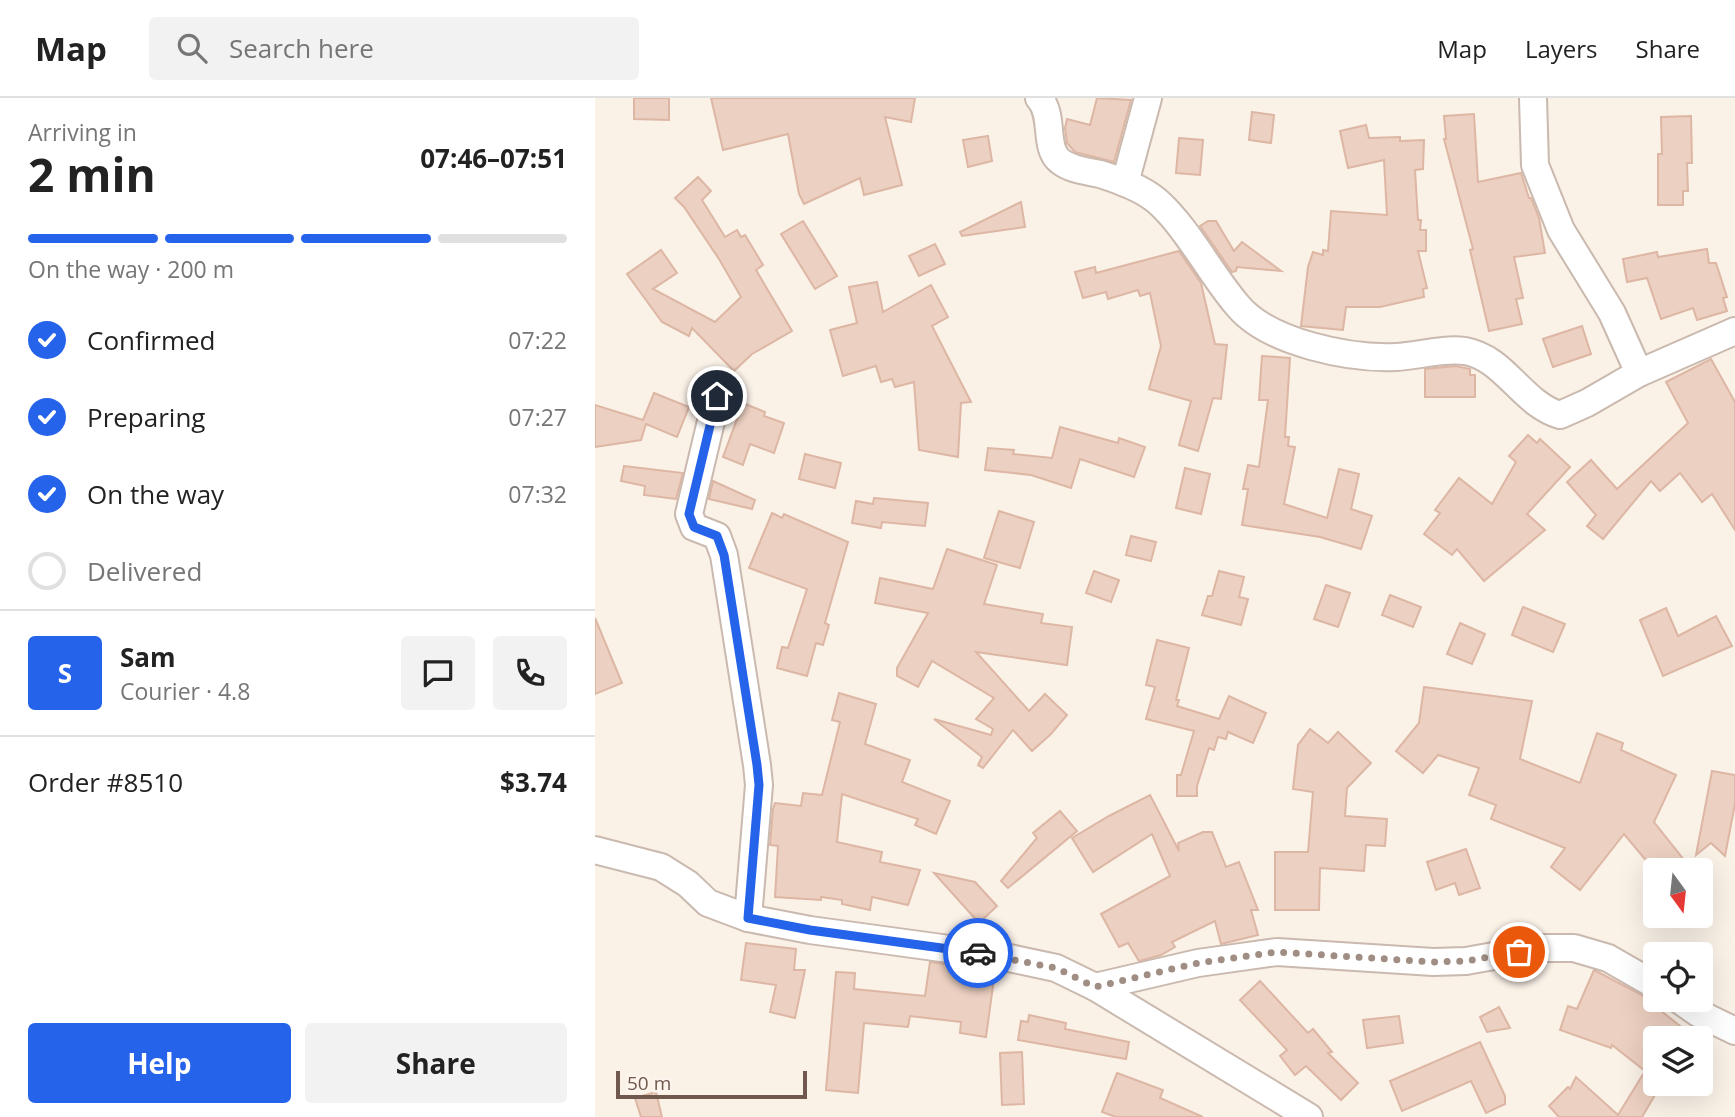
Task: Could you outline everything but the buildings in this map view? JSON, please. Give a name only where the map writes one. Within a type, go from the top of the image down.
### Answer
[{"type":"street","points":[[1039,98],[1047,108],[1052,150],[1059,161],[1125,183],[1155,199],[1171,214],[1240,309],[1256,323],[1283,336],[1348,354],[1395,357],[1465,351],[1486,359],[1538,404],[1560,415],[1639,373],[1735,331]]},
{"type":"street","points":[[1125,183],[1148,98]]},
{"type":"street","points":[[1533,98],[1535,165],[1561,230],[1612,313],[1639,373]]},
{"type":"street","points":[[717,396],[689,514],[694,527],[717,536],[724,555],[757,765],[759,785],[748,918]]},
{"type":"street","points":[[595,850],[661,867],[688,884],[708,903],[748,918],[810,930],[1000,956],[1056,968],[1095,987],[1309,1117]]},
{"type":"street","points":[[1095,987],[1198,963],[1277,952],[1433,962],[1466,961],[1539,948],[1574,948],[1608,958],[1643,978]]},
{"type":"street","points":[[1697,1012],[1735,1031]]},
{"type":"way so far","points":[[978,953],[1056,968],[1095,987],[1198,963],[1277,952],[1433,962],[1466,961],[1519,952]]},
{"type":"route","points":[[717,396],[689,514],[694,527],[717,536],[724,555],[757,765],[759,785],[748,918],[810,930],[978,953]]}]
